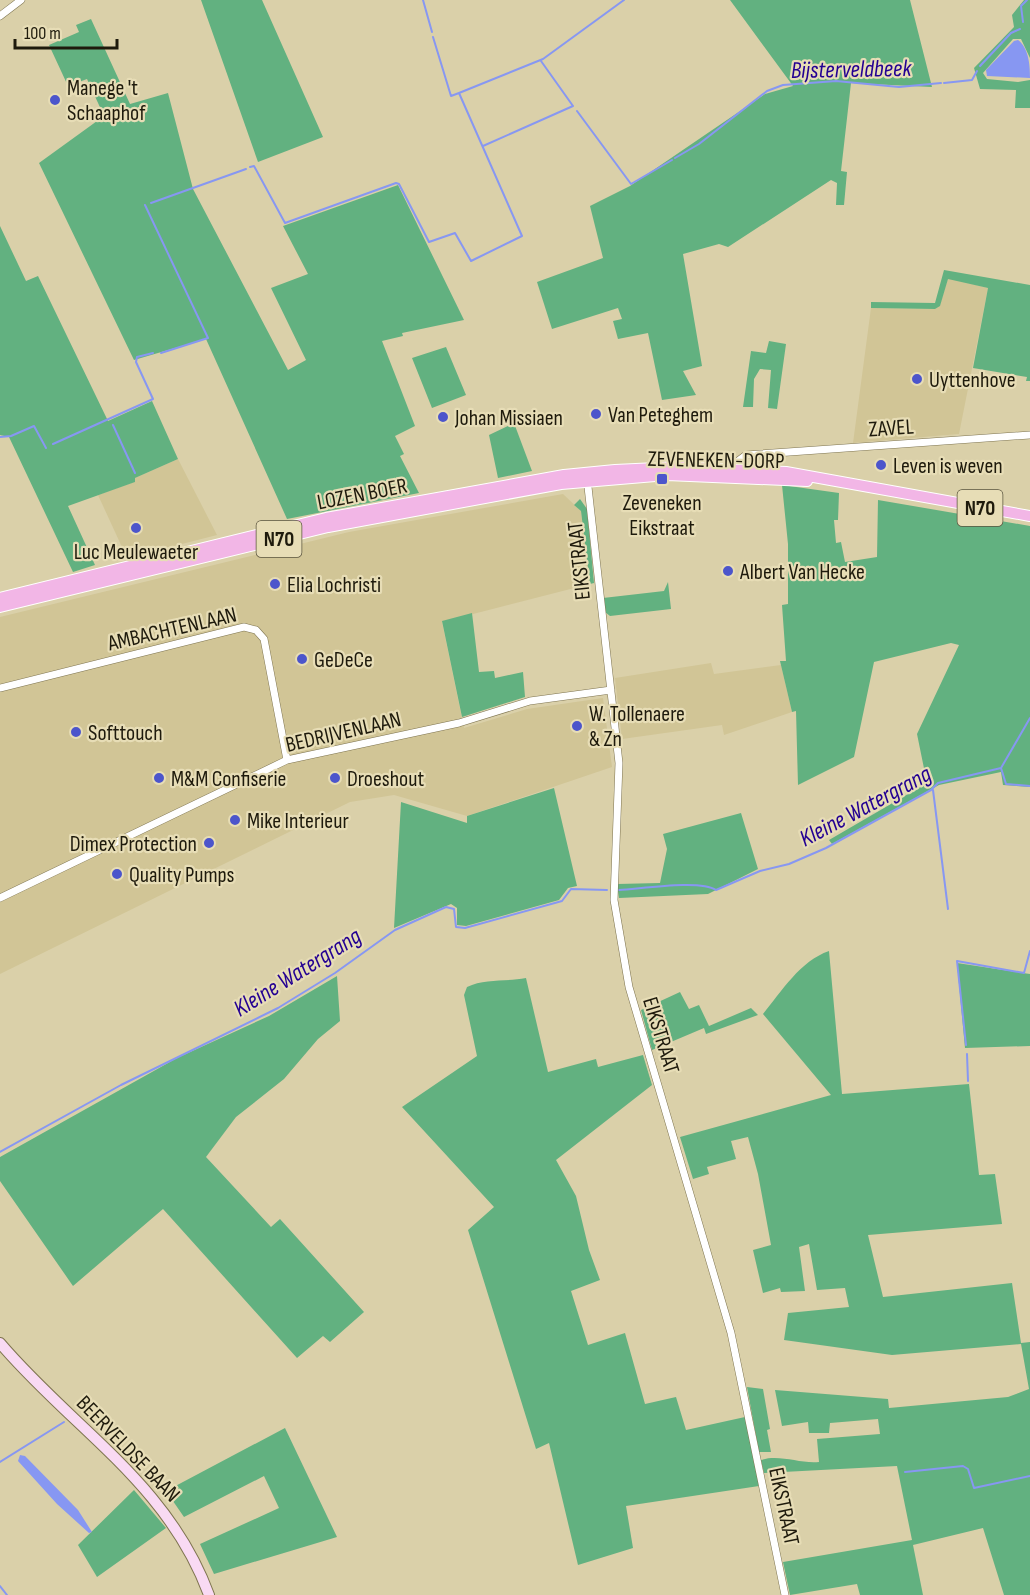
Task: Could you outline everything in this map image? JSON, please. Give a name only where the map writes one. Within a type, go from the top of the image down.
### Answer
[{"type":"main road","name":"ZEVENEKEN-DORP","points":[[587,476],[751,473],[843,482],[1030,516]]},
{"type":"main road","name":"LOZEN BOER","points":[[0,598],[326,518],[587,476]]},
{"type":"main road","name":"LOZEN BOER","points":[[0,607],[328,527],[587,476]]},
{"type":"main road","name":"BEERVELDSE BAAN","points":[[0,1343],[150,1493],[184,1539],[209,1595]]},
{"type":"street","points":[[0,16],[21,0]]},
{"type":"street","name":"ZAVEL","points":[[755,455],[1030,435]]},
{"type":"street","points":[[736,472],[741,458],[755,455],[751,473]]},
{"type":"street","name":"EIKSTRAAT","points":[[587,476],[619,764],[613,883],[629,987],[731,1333],[785,1595]]},
{"type":"street","name":"AMBACHTENLAAN","points":[[0,688],[244,627],[256,630],[264,639],[287,760]]},
{"type":"street","name":"BEDRIJVENLAAN","points":[[0,898],[287,760],[459,723],[530,701],[611,690]]},
{"type":"shaded area","points":[[948,278],[988,288],[959,434],[853,443],[871,308],[935,309],[940,305]]},
{"type":"shaded area","points":[[178,459],[217,535],[127,558],[98,495],[134,482],[135,478]]},
{"type":"shaded area","points":[[563,494],[581,511],[590,584],[442,622],[464,728],[527,709],[603,698],[612,767],[467,816],[394,795],[350,802],[0,974],[0,617],[349,532]]},
{"type":"shaded area","points":[[711,663],[714,674],[781,665],[792,712],[724,735],[722,725],[622,739],[615,678]]},
{"type":"green space","points":[[201,0],[262,0],[323,137],[258,162]]},
{"type":"green space","points":[[730,0],[910,0],[932,87],[851,83],[841,171],[847,172],[844,205],[836,205],[837,183],[831,180],[728,247],[719,244],[683,254],[702,366],[683,371],[696,395],[662,400],[648,333],[618,339],[613,321],[622,319],[618,308],[552,329],[537,282],[603,258],[590,206],[630,186],[765,94],[793,86]]},
{"type":"green space","points":[[1024,0],[1030,0],[1030,58],[1021,39],[1013,39],[983,73],[987,79],[1018,82],[1030,80],[1030,108],[1015,108],[1016,90],[980,89],[974,68],[1014,27],[1012,15]]},
{"type":"green space","points":[[91,19],[130,104],[168,93],[193,189],[288,370],[306,360],[271,288],[308,274],[283,226],[398,185],[464,320],[402,333],[403,336],[382,341],[415,426],[395,436],[404,454],[400,456],[419,493],[287,519],[206,339],[134,360],[39,163],[104,116],[87,79],[68,86],[49,45],[79,32],[76,25]]},
{"type":"green space","points":[[0,226],[26,281],[38,276],[108,421],[152,401],[178,459],[135,478],[135,482],[68,506],[95,565],[73,572],[9,437],[0,435]]},
{"type":"green space","points":[[944,270],[1030,285],[1030,381],[1026,381],[1027,377],[973,368],[988,288],[948,279],[940,306],[935,309],[871,308],[871,302],[935,303]]},
{"type":"green space","points":[[769,341],[786,344],[777,409],[768,408],[771,370],[760,369],[754,379],[753,407],[743,407],[751,351],[766,353]]},
{"type":"green space","points":[[446,347],[466,395],[432,408],[412,358]]},
{"type":"green space","points":[[514,423],[532,471],[498,478],[489,435]]},
{"type":"green space","points":[[782,485],[839,493],[838,520],[834,520],[836,543],[841,542],[845,562],[877,557],[878,500],[1030,526],[1030,787],[1003,785],[1001,772],[939,785],[832,844],[829,840],[927,783],[917,734],[959,645],[951,643],[874,662],[854,757],[798,785],[796,711],[792,712],[780,661],[786,661],[782,605],[788,604],[788,544]]},
{"type":"green space","points":[[580,499],[587,509],[594,583],[590,584],[581,511],[574,505]]},
{"type":"green space","points":[[668,582],[671,609],[610,616],[605,612],[603,598],[664,591]]},
{"type":"green space","points":[[472,613],[479,672],[494,671],[495,678],[523,672],[525,697],[462,717],[442,621]]},
{"type":"green space","points":[[554,788],[577,886],[568,888],[559,900],[466,926],[457,925],[457,908],[451,904],[394,928],[401,802],[467,823],[467,816]]},
{"type":"green space","points":[[741,813],[758,869],[708,894],[619,898],[617,884],[660,883],[667,849],[663,834]]},
{"type":"green space","points":[[829,951],[842,1094],[969,1084],[979,1175],[995,1174],[1002,1224],[868,1235],[883,1297],[1012,1283],[1021,1343],[1030,1342],[1030,1595],[1004,1595],[983,1528],[913,1545],[923,1595],[860,1595],[857,1584],[790,1595],[783,1562],[912,1540],[897,1466],[764,1473],[761,1460],[768,1458],[819,1462],[817,1439],[880,1434],[878,1419],[830,1423],[829,1433],[809,1433],[808,1422],[782,1426],[775,1390],[888,1399],[889,1408],[1008,1397],[1029,1389],[1021,1344],[892,1355],[784,1340],[788,1313],[849,1307],[845,1288],[817,1290],[809,1244],[799,1247],[805,1291],[781,1292],[780,1288],[763,1293],[753,1250],[771,1245],[758,1174],[748,1137],[731,1141],[736,1159],[707,1167],[709,1174],[693,1179],[680,1137],[831,1095],[763,1014],[800,969]]},
{"type":"green space","points":[[957,963],[1030,974],[1030,1046],[965,1048]]},
{"type":"green space","points":[[337,976],[340,1021],[318,1039],[284,1079],[236,1117],[206,1157],[271,1227],[280,1219],[364,1312],[330,1342],[323,1336],[297,1358],[163,1209],[73,1286],[0,1181],[0,1157],[177,1058],[269,1016]]},
{"type":"green space","points":[[526,978],[548,1072],[596,1059],[598,1067],[643,1055],[652,1085],[556,1160],[576,1196],[589,1250],[600,1280],[571,1291],[588,1345],[625,1333],[645,1404],[676,1397],[686,1430],[745,1417],[759,1486],[626,1506],[633,1548],[578,1565],[549,1443],[536,1449],[468,1230],[494,1207],[402,1107],[477,1056],[464,995],[467,987],[481,982]]},
{"type":"green space","points":[[680,992],[689,1009],[699,1005],[709,1026],[751,1008],[758,1015],[706,1034],[704,1028],[652,1050],[641,1010]]},
{"type":"green space","points":[[747,1387],[763,1389],[770,1429],[767,1430],[771,1452],[759,1452]]},
{"type":"green space","points":[[285,1428],[337,1537],[214,1574],[200,1544],[279,1508],[264,1476],[184,1517],[166,1491]]},
{"type":"green space","points":[[134,1490],[166,1528],[97,1577],[78,1545]]},
{"type":"water","points":[[1018,40],[1027,52],[1030,78],[987,76],[986,70],[1014,41]]},
{"type":"water","points":[[20,1455],[25,1456],[78,1510],[92,1532],[89,1533],[57,1504],[18,1461]]},
{"type":"waterway","points":[[423,0],[432,32]]},
{"type":"waterway","points":[[459,93],[543,59],[624,0]]},
{"type":"waterway","name":"Bijsterveldbeek","points":[[1023,22],[1021,6],[1027,0]]},
{"type":"waterway","name":"Bijsterveldbeek","points":[[980,66],[1011,33],[1020,29]]},
{"type":"waterway","points":[[250,167],[254,166],[285,223],[396,183],[399,184],[429,242],[455,233],[471,261],[522,236],[459,93],[451,96],[433,37]]},
{"type":"waterway","points":[[483,146],[573,106],[541,61]]},
{"type":"waterway","name":"Bijsterveldbeek","points":[[944,83],[972,80],[977,71]]},
{"type":"waterway","name":"Bijsterveldbeek","points":[[675,158],[699,144],[767,91],[783,85],[836,81],[899,87],[941,83]]},
{"type":"waterway","name":"Bijsterveldbeek","points":[[577,111],[631,184],[672,160]]},
{"type":"waterway","points":[[151,203],[246,169]]},
{"type":"waterway","points":[[145,205],[208,338],[161,353]]},
{"type":"waterway","points":[[53,444],[153,399],[136,362],[137,357],[153,353]]},
{"type":"waterway","points":[[113,425],[135,473]]},
{"type":"waterway","points":[[0,437],[11,436],[34,426],[46,448]]},
{"type":"waterway","name":"Kleine Watergrang","points":[[619,890],[684,885],[697,885],[716,890],[760,871],[789,864],[826,848],[931,790],[938,783],[1001,768],[1030,718]]},
{"type":"waterway","points":[[1001,768],[1006,784],[1030,786]]},
{"type":"waterway","points":[[933,790],[948,909]]},
{"type":"waterway","name":"Kleine Watergrang","points":[[0,1152],[121,1085],[278,1008],[335,973],[395,930],[446,907],[454,909],[456,927],[465,928],[562,901],[571,889],[607,890]]},
{"type":"waterway","points":[[966,1045],[957,961],[1024,973],[1030,951]]},
{"type":"waterway","points":[[967,1054],[968,1081]]},
{"type":"waterway","points":[[0,1462],[64,1422]]},
{"type":"waterway","points":[[905,1472],[963,1466],[968,1469],[974,1488],[1030,1476]]},
{"type":"waterway","points":[[0,1586],[7,1595]]},
{"type":"place","name":"Manege 't Schaaphof","points":[[55,100]]},
{"type":"place","name":"Uyttenhove","points":[[917,379]]},
{"type":"place","name":"Van Peteghem","points":[[596,414]]},
{"type":"place","name":"Johan Missiaen","points":[[443,417]]},
{"type":"place","name":"Leven is weven","points":[[881,465]]},
{"type":"place","name":"Zeveneken Eikstraat","points":[[662,479]]},
{"type":"place","name":"Luc Meulewaeter","points":[[136,528]]},
{"type":"place","name":"Albert Van Hecke","points":[[728,571]]},
{"type":"place","name":"Elia Lochristi","points":[[275,584]]},
{"type":"place","name":"GeDeCe","points":[[302,659]]},
{"type":"place","name":"W. Tollenaere & Zn","points":[[577,726]]},
{"type":"place","name":"Softtouch","points":[[76,732]]},
{"type":"place","name":"M&M Confiserie","points":[[159,778]]},
{"type":"place","name":"Droeshout","points":[[335,778]]},
{"type":"place","name":"Mike Interieur","points":[[235,820]]},
{"type":"place","name":"Dimex Protection","points":[[209,843]]},
{"type":"place","name":"Quality Pumps","points":[[117,874]]}]
